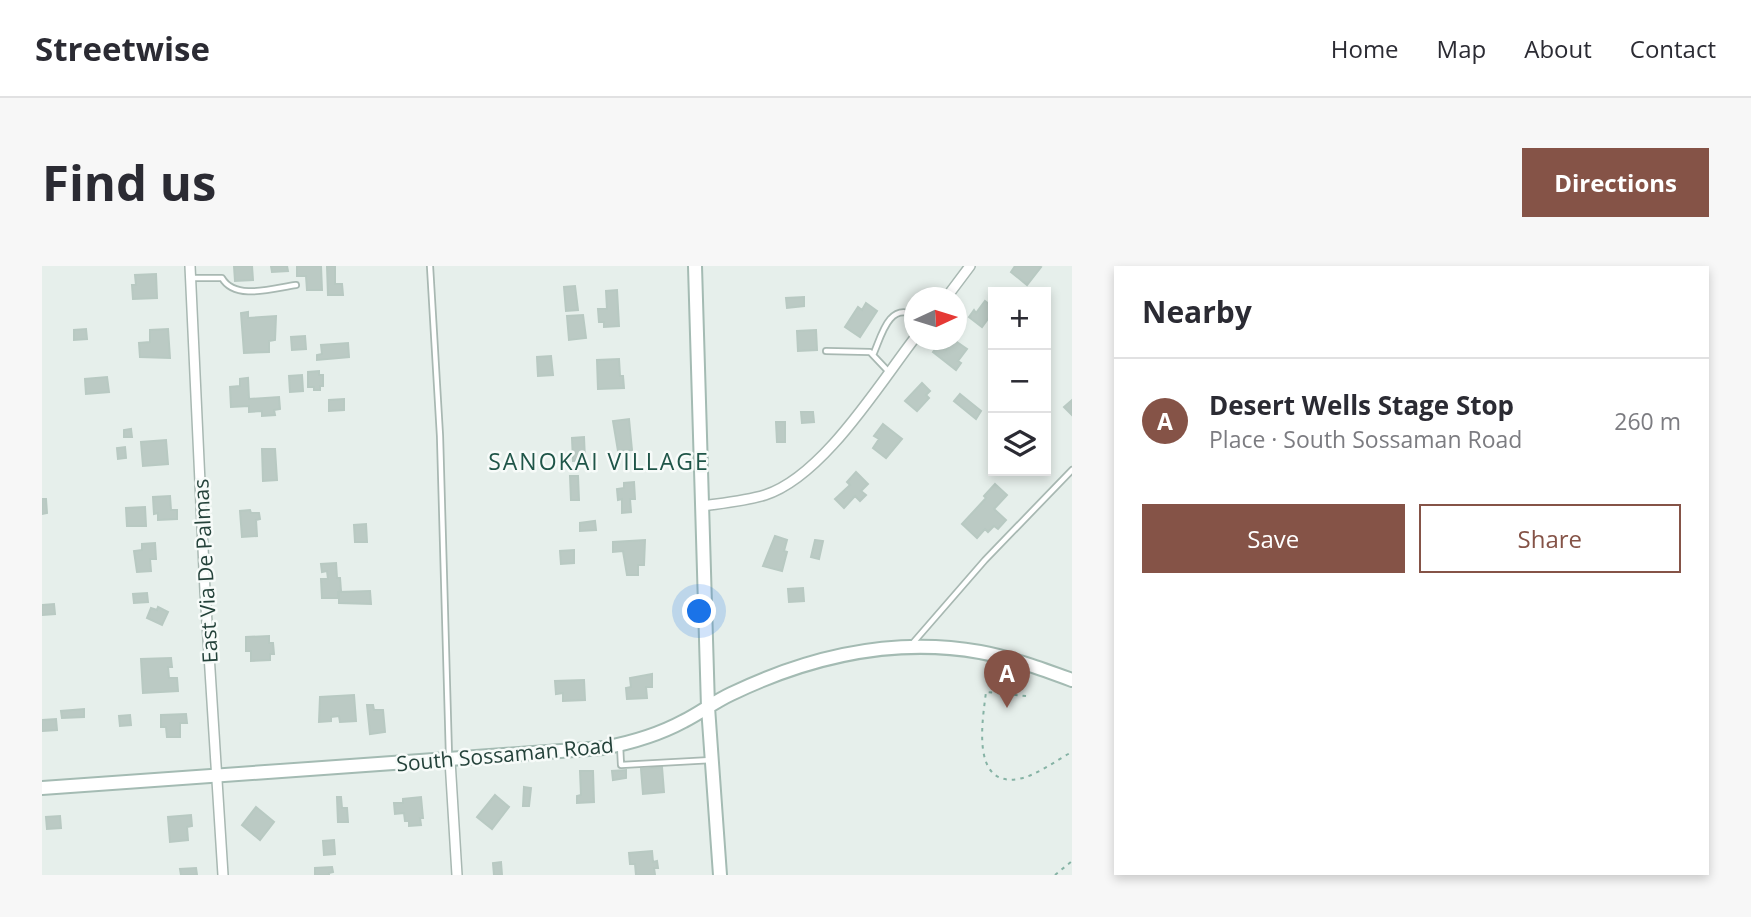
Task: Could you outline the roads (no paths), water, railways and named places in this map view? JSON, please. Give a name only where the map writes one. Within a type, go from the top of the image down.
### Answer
[{"type":"main road","points":[[695,266],[708,707],[720,875]]},
{"type":"main road","name":"South Sossaman Road","points":[[42,788],[603,748],[683,722],[763,680],[802,666],[840,656],[909,647],[979,652],[1072,680]]},
{"type":"street","name":"East Via De Palmas","points":[[190,266],[215,776],[223,875]]},
{"type":"street","points":[[954,287],[970,266]]},
{"type":"street","points":[[702,506],[765,495],[793,482],[823,457],[906,350]]},
{"type":"street","points":[[450,760],[457,875]]},
{"type":"lane","points":[[430,266],[440,436],[450,760]]},
{"type":"lane","points":[[191,278],[222,278],[226,286],[239,291],[296,285]]},
{"type":"lane","points":[[873,355],[883,327],[897,313],[904,312]]},
{"type":"lane","points":[[826,351],[870,352],[889,372]]},
{"type":"lane","points":[[909,647],[985,560],[1072,470]]},
{"type":"lane","points":[[620,744],[621,765],[712,760]]},
{"type":"place","name":"Desert Wells Stage Stop","points":[[1007,708]]},
{"type":"district","name":"SANOKAI VILLAGE","points":[[599,461]]}]
